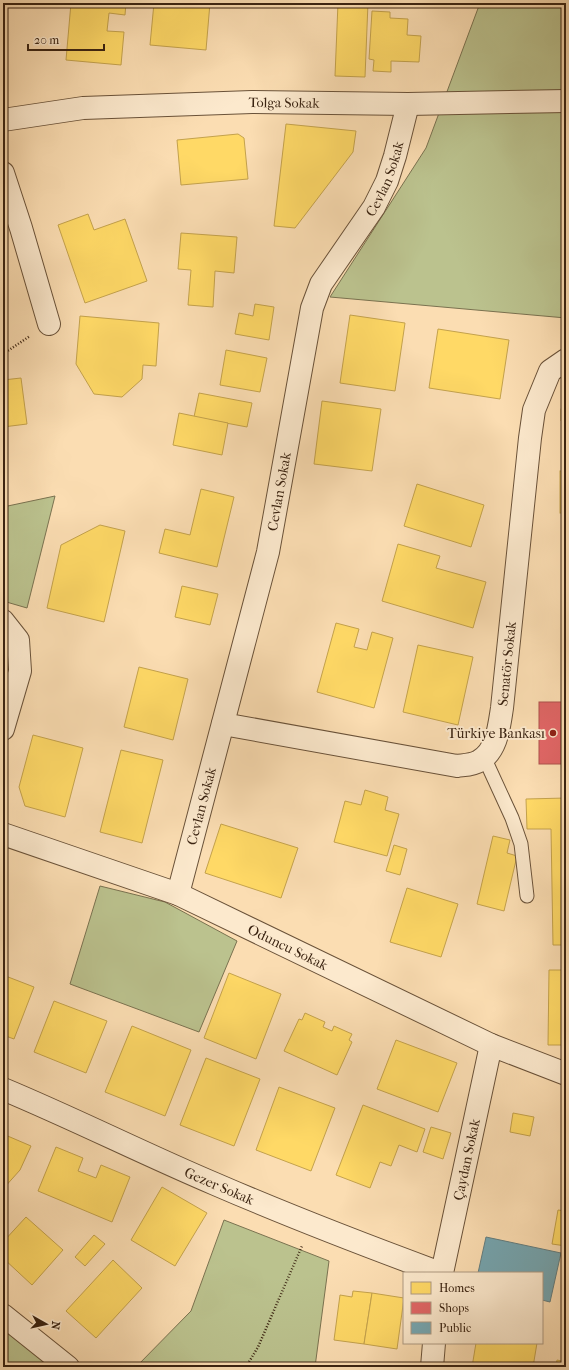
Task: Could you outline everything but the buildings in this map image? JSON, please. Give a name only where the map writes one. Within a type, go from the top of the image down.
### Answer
[{"type":"street","name":"Tolga Sokak","points":[[3,120],[82,108],[252,102],[408,104],[566,101]]},
{"type":"street","name":"Cevlan Sokak","points":[[178,894],[268,552],[312,308],[321,284],[374,207],[387,181],[408,104]]},
{"type":"street","points":[[3,173],[49,324]]},
{"type":"street","name":"Senatör Sokak","points":[[484,757],[490,752],[498,735],[502,708],[534,410],[550,370],[566,360]]},
{"type":"street","points":[[3,621],[18,640],[20,671],[3,729]]},
{"type":"street","points":[[223,724],[458,766],[478,762],[484,757]]},
{"type":"street","name":"Oduncu Sokak","points":[[3,834],[178,894],[491,1045],[566,1074]]},
{"type":"street","name":"Çaydan Sokak","points":[[441,1272],[491,1045]]},
{"type":"street","name":"Gezer Sokak","points":[[3,1089],[53,1110],[214,1184],[312,1225],[438,1272]]},
{"type":"street","points":[[3,1315],[68,1367]]},
{"type":"street","points":[[432,1367],[434,1344]]},
{"type":"lane","points":[[484,757],[512,818],[522,844],[527,896]]},
{"type":"path","points":[[3,354],[49,324]]},
{"type":"path","points":[[246,1367],[258,1347],[312,1225]]},
{"type":"green space","points":[[480,3],[566,3],[566,318],[330,297],[426,148]]},
{"type":"green space","points":[[55,496],[27,608],[3,601],[3,507]]},
{"type":"green space","points":[[100,886],[165,902],[237,941],[199,1032],[70,984]]},
{"type":"green space","points":[[224,1220],[329,1261],[315,1367],[136,1367],[191,1311]]},
{"type":"green space","points":[[3,1327],[52,1367],[3,1367]]},
{"type":"place","name":"Türkiye Bankası","points":[[553,733]]}]
